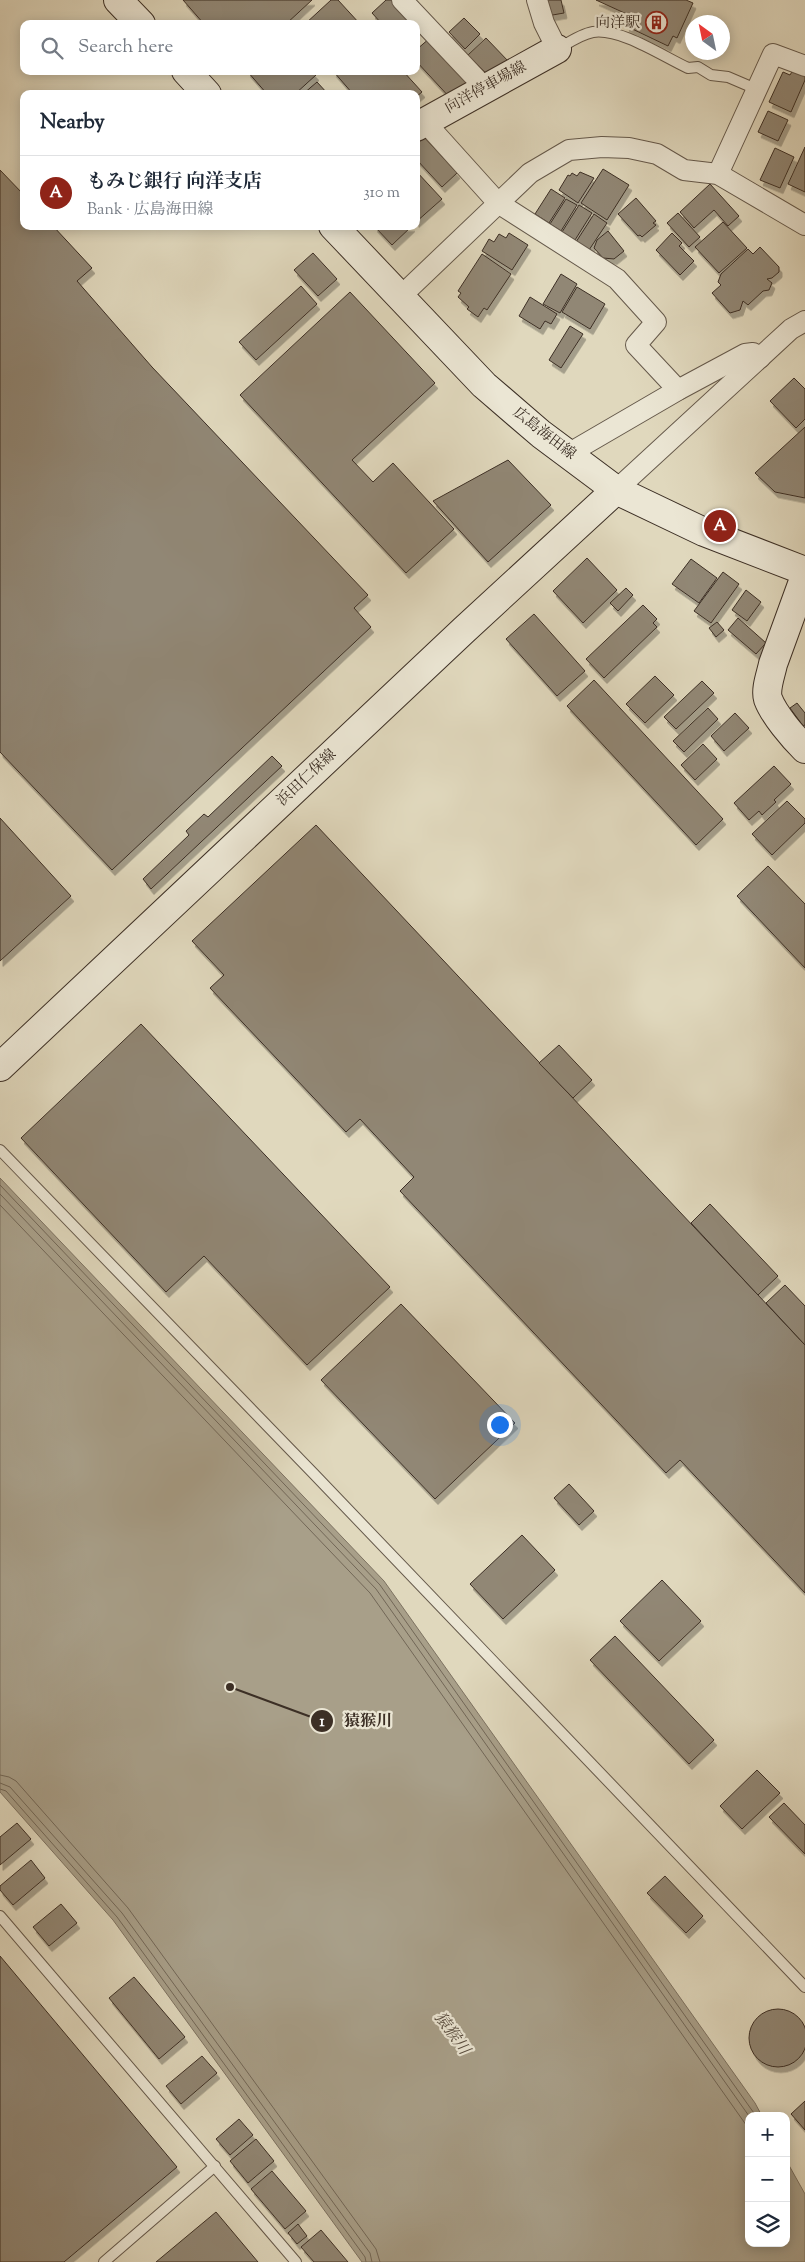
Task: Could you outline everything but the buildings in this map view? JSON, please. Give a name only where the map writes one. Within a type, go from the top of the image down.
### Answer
[{"type":"main road","points":[[118,0],[137,20]]},
{"type":"main road","name":"向洋停車場線","points":[[421,125],[557,49]]},
{"type":"main road","points":[[190,75],[203,90]]},
{"type":"main road","name":"広島海田線","points":[[337,230],[484,385],[541,434],[616,490],[704,532],[805,571]]},
{"type":"main road","name":"浜田仁保線","points":[[0,1068],[464,630],[616,490]]},
{"type":"main road","points":[[805,576],[773,664],[769,678],[768,698],[788,732],[805,750]]},
{"type":"street","points":[[402,0],[486,89]]},
{"type":"street","points":[[538,0],[544,23],[557,49]]},
{"type":"street","points":[[718,174],[773,54],[805,66]]},
{"type":"street","points":[[421,125],[498,203],[617,279],[656,322],[636,345],[678,390]]},
{"type":"street","points":[[400,297],[530,173],[568,150],[602,147],[629,148],[657,154],[684,170],[718,174],[805,225]]},
{"type":"street","points":[[616,490],[791,330],[805,321]]},
{"type":"street","points":[[568,454],[678,390],[746,354],[753,353],[760,358]]},
{"type":"lane","points":[[557,49],[591,32],[605,31],[619,34],[688,68],[698,66],[711,75],[728,77],[756,89]]},
{"type":"lane","points":[[0,1150],[306,1466],[805,1987]]},
{"type":"lane","points":[[1,1921],[215,2166],[296,2262]]},
{"type":"lane","points":[[104,2262],[215,2166]]},
{"type":"water","name":"猿猴川","points":[[0,1178],[384,1581],[755,2103],[760,2112],[745,2112],[745,2247],[790,2247],[790,2167],[805,2194],[805,2262],[362,2262],[113,1920],[0,1792]]},
{"type":"place","name":"向洋駅","points":[[656,23]]},
{"type":"place","name":"もみじ銀行 向洋支店","points":[[720,526]]},
{"type":"place","name":"猿猴川","points":[[230,1687]]}]
